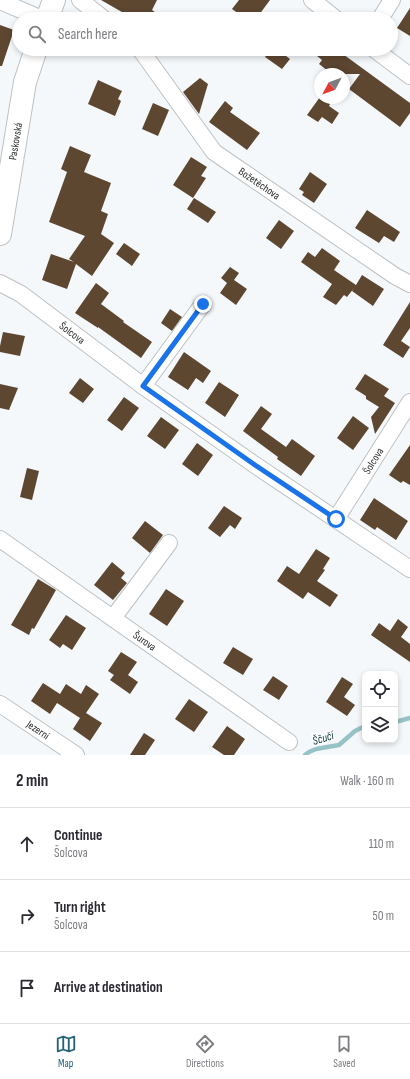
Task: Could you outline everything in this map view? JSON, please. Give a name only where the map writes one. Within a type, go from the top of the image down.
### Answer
[{"type":"main road","points":[[50,12],[54,0]]},
{"type":"main road","name":"Paskovská","points":[[0,234],[23,96],[34,56]]},
{"type":"street","points":[[80,0],[95,12]]},
{"type":"street","points":[[312,0],[327,12]]},
{"type":"street","points":[[384,12],[392,0]]},
{"type":"street","points":[[0,1],[26,12]]},
{"type":"street","name":"Božetěchova","points":[[145,56],[214,152],[395,276],[410,284]]},
{"type":"street","points":[[383,56],[410,76]]},
{"type":"street","name":"Šolcova","points":[[0,283],[21,294],[143,386],[255,465],[410,569]]},
{"type":"street","points":[[143,386],[203,304]]},
{"type":"street","name":"Šolcova","points":[[336,519],[410,402]]},
{"type":"street","name":"Šurova","points":[[0,539],[289,742]]},
{"type":"street","points":[[113,618],[168,544]]},
{"type":"street","name":"Jezerní","points":[[0,704],[76,755]]},
{"type":"building","points":[[101,0],[157,0],[152,10],[155,12],[122,12]]},
{"type":"building","points":[[239,0],[270,0],[261,12],[236,12],[232,9]]},
{"type":"building","points":[[410,8],[410,36],[398,29]]},
{"type":"building","points":[[0,25],[12,29],[12,36],[2,66],[0,66]]},
{"type":"building","points":[[286,56],[290,59],[282,69],[265,57]]},
{"type":"building","points":[[317,56],[346,56],[410,103],[410,113],[400,127],[350,90],[360,74],[350,74],[350,68],[324,68],[319,64],[322,60]]},
{"type":"building","points":[[200,78],[208,84],[199,114],[183,92]]},
{"type":"building","points":[[98,80],[122,91],[118,99],[121,101],[115,116],[88,104]]},
{"type":"building","points":[[225,101],[233,108],[230,112],[260,133],[247,150],[209,122]]},
{"type":"building","points":[[153,103],[169,110],[158,136],[142,129]]},
{"type":"building","points":[[315,104],[330,104],[329,106],[339,113],[332,124],[322,117],[318,122],[307,115]]},
{"type":"building","points":[[70,146],[91,155],[84,172],[111,183],[101,211],[108,214],[101,234],[114,243],[92,276],[76,264],[67,289],[42,280],[51,254],[74,262],[69,259],[85,236],[49,222],[67,172],[61,169]]},
{"type":"building","points":[[191,157],[207,167],[201,176],[206,178],[193,198],[173,185]]},
{"type":"building","points":[[310,172],[327,184],[314,203],[302,195],[304,192],[299,189]]},
{"type":"building","points":[[194,198],[216,212],[208,223],[187,209]]},
{"type":"building","points":[[367,210],[400,232],[394,242],[384,236],[379,243],[355,228]]},
{"type":"building","points":[[279,220],[294,231],[281,249],[266,238]]},
{"type":"building","points":[[124,243],[140,254],[132,266],[116,254]]},
{"type":"building","points":[[322,248],[340,261],[334,270],[356,285],[362,275],[384,289],[373,306],[352,291],[354,288],[347,297],[344,295],[336,305],[323,297],[332,284],[301,262],[308,252],[315,257]]},
{"type":"building","points":[[230,267],[239,273],[234,280],[247,289],[236,305],[220,293],[227,283],[221,278]]},
{"type":"building","points":[[96,283],[109,293],[101,304],[124,321],[123,322],[152,342],[141,358],[98,327],[75,313]]},
{"type":"building","points":[[410,302],[410,328],[401,341],[410,347],[403,358],[383,345]]},
{"type":"building","points":[[170,309],[182,317],[172,331],[161,323]]},
{"type":"building","points":[[3,332],[25,336],[20,356],[0,352]]},
{"type":"building","points":[[184,352],[211,371],[203,383],[196,378],[188,390],[168,377]]},
{"type":"building","points":[[365,374],[389,389],[384,396],[395,403],[375,434],[371,417],[379,407],[366,399],[366,396],[355,389]]},
{"type":"building","points":[[80,378],[94,389],[83,403],[69,393]]},
{"type":"building","points":[[219,382],[239,395],[225,417],[205,403]]},
{"type":"building","points":[[0,384],[18,388],[9,410],[0,408]]},
{"type":"building","points":[[124,397],[139,408],[122,431],[107,420]]},
{"type":"building","points":[[261,406],[272,414],[261,429],[286,447],[292,439],[315,456],[301,476],[277,459],[278,457],[243,431]]},
{"type":"building","points":[[353,416],[369,428],[353,450],[337,438]]},
{"type":"building","points":[[161,417],[179,430],[165,449],[147,436]]},
{"type":"building","points":[[197,443],[213,455],[198,476],[182,464]]},
{"type":"building","points":[[410,445],[410,485],[403,481],[401,483],[389,475]]},
{"type":"building","points":[[27,468],[39,471],[32,500],[20,497]]},
{"type":"building","points":[[374,498],[408,521],[396,540],[377,527],[375,530],[360,520]]},
{"type":"building","points":[[224,506],[242,518],[235,529],[230,525],[220,537],[208,528]]},
{"type":"building","points":[[145,521],[163,535],[150,553],[132,538]]},
{"type":"building","points":[[316,549],[330,558],[323,569],[325,570],[317,581],[338,595],[330,607],[308,592],[303,599],[277,581],[287,566],[299,574]]},
{"type":"building","points":[[112,562],[125,573],[121,578],[127,583],[113,600],[94,585]]},
{"type":"building","points":[[38,579],[56,590],[34,629],[32,628],[29,635],[11,625]]},
{"type":"building","points":[[166,589],[184,601],[167,626],[149,614]]},
{"type":"building","points":[[66,615],[86,628],[72,650],[63,644],[60,648],[49,640]]},
{"type":"building","points":[[398,619],[408,627],[401,637],[410,644],[410,662],[371,635],[379,623],[390,631]]},
{"type":"building","points":[[233,647],[253,659],[243,675],[223,663]]},
{"type":"building","points":[[121,652],[137,662],[128,675],[138,682],[130,694],[110,680],[114,675],[108,671]]},
{"type":"building","points":[[273,676],[288,686],[279,700],[263,690]]},
{"type":"building","points":[[342,677],[353,684],[344,697],[355,705],[347,716],[326,702]]},
{"type":"building","points":[[43,683],[60,694],[66,684],[81,694],[86,685],[99,694],[86,713],[102,723],[90,741],[73,729],[80,718],[57,703],[50,714],[31,701]]},
{"type":"building","points":[[189,699],[208,712],[194,732],[175,719]]},
{"type":"building","points":[[227,726],[245,739],[234,755],[224,755],[212,747]]},
{"type":"building","points":[[144,733],[155,740],[145,755],[130,755]]},
{"type":"waterway","name":"Ščučí","points":[[398,721],[410,718]]},
{"type":"waterway","name":"Ščučí","points":[[305,755],[316,749],[339,745],[355,731],[362,728]]},
{"type":"route","points":[[203,304],[143,386],[255,465],[336,519]]}]
